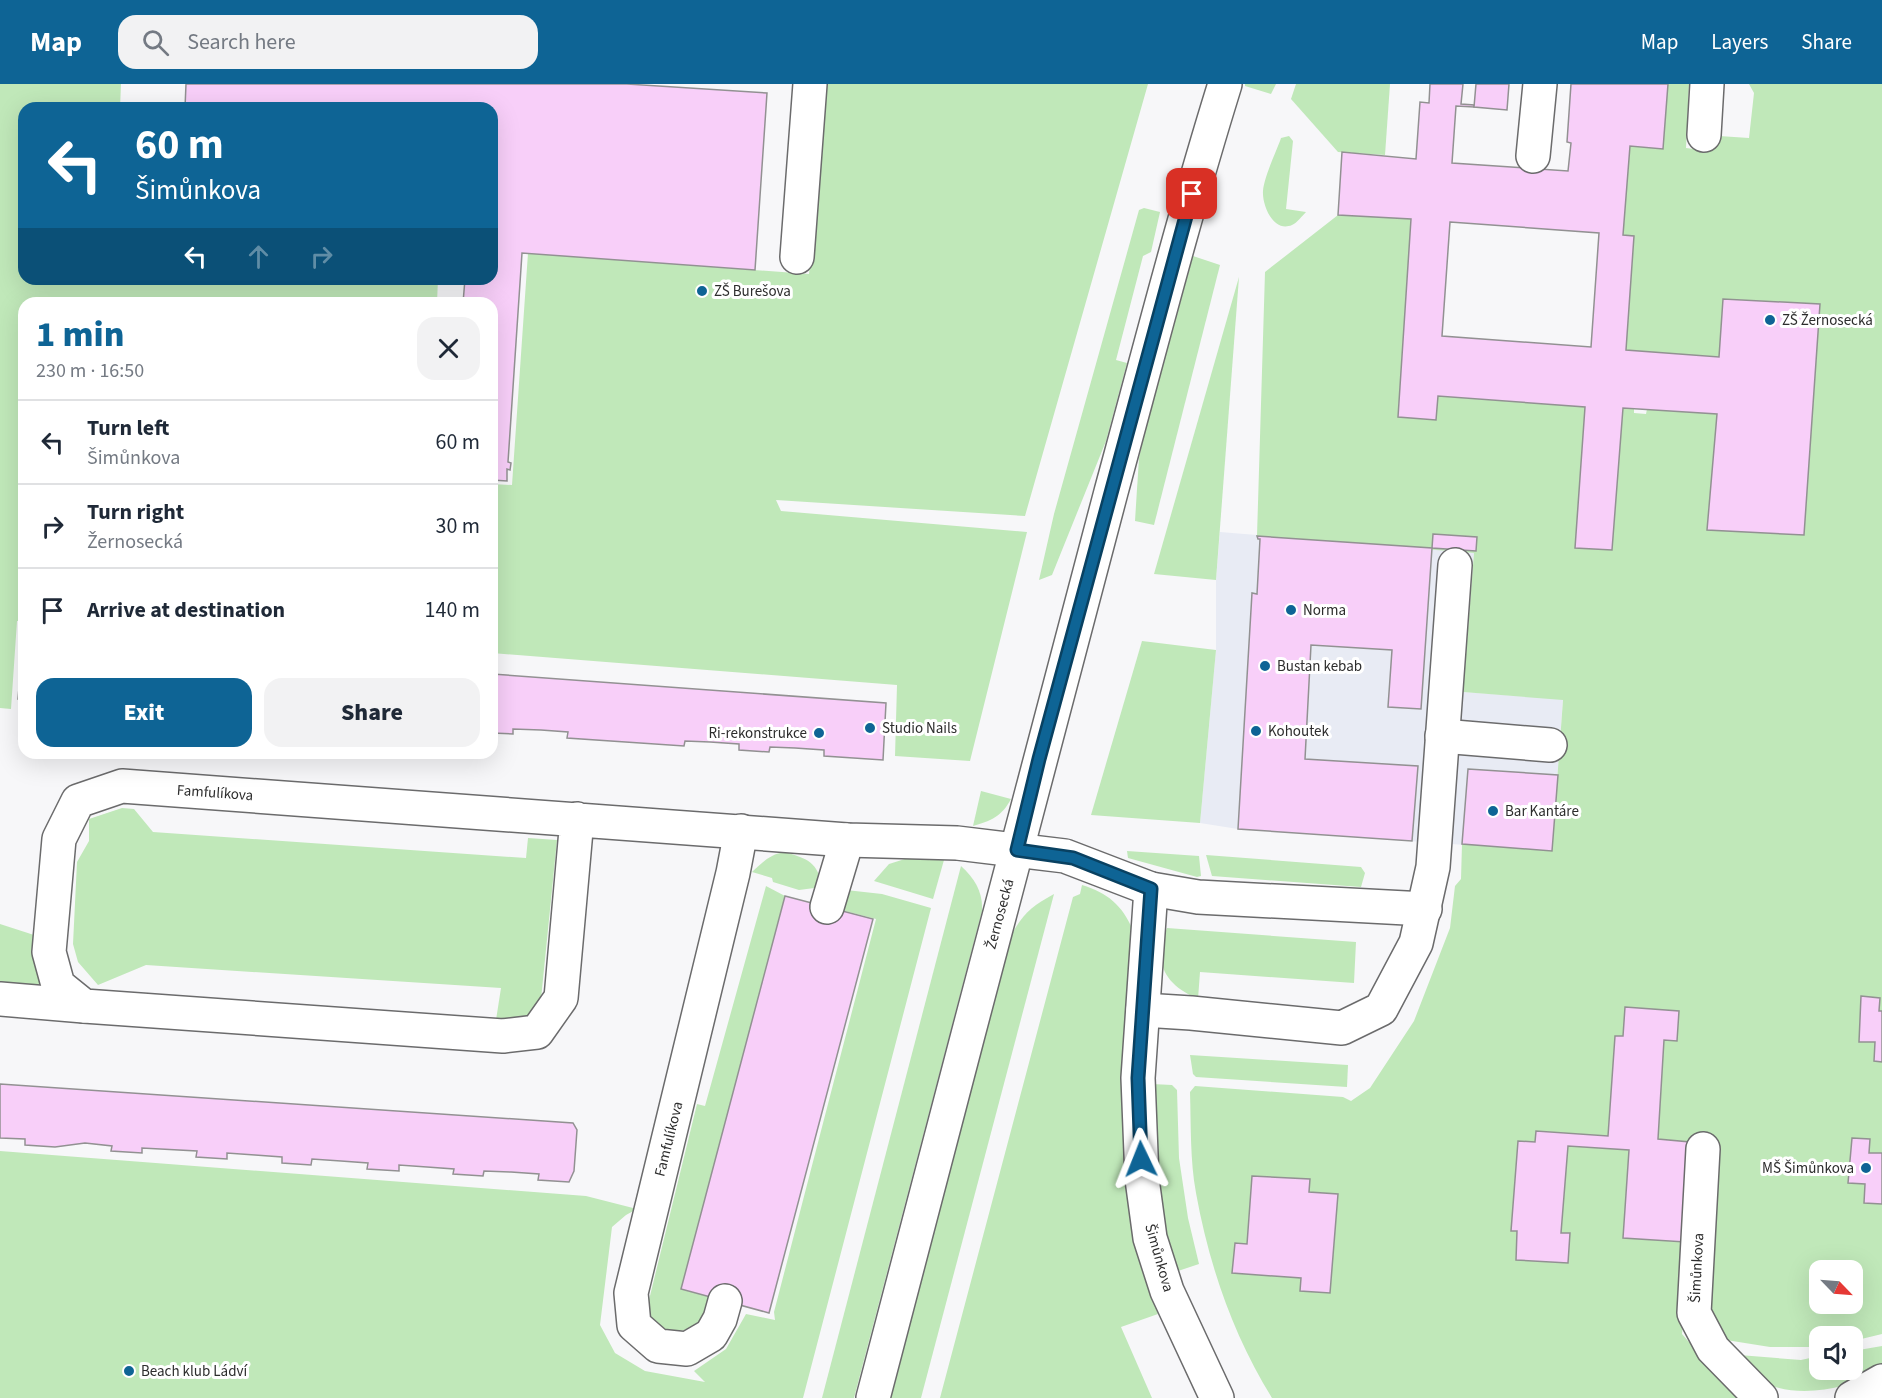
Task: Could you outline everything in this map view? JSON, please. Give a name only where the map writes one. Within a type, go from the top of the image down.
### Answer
[{"type":"street","points":[[797,257],[810,84]]},
{"type":"street","name":"Žernosecká","points":[[873,1398],[1039,759],[1181,234],[1225,84]]},
{"type":"street","points":[[1533,156],[1540,84]]},
{"type":"street","points":[[1704,135],[1707,84]]},
{"type":"street","points":[[1143,1010],[1342,1028],[1381,1009],[1416,943],[1433,867],[1455,565]]},
{"type":"street","points":[[1442,736],[1550,745]]},
{"type":"street","name":"Famfulíkova","points":[[84,1006],[58,985],[49,952],[59,839],[78,801],[122,786],[847,840],[957,843],[1017,850]]},
{"type":"street","points":[[0,999],[503,1036],[537,1032],[561,998],[577,819]]},
{"type":"street","name":"Famfulíkova","points":[[725,1301],[720,1319],[711,1335],[687,1349],[658,1346],[634,1325],[631,1293],[733,873],[741,831]]},
{"type":"street","points":[[827,907],[847,840]]},
{"type":"street","points":[[1017,850],[1073,858],[1151,889],[1198,897],[1425,909]]},
{"type":"street","name":"Šimůnkova","points":[[1151,889],[1138,1078],[1142,1179],[1150,1238],[1167,1291],[1217,1398]]},
{"type":"street","name":"Šimůnkova","points":[[1702,1149],[1694,1313],[1713,1349],[1761,1398]]},
{"type":"street","points":[[1852,1398],[1882,1381]]},
{"type":"shaded area","points":[[1220,532],[1474,553],[1463,692],[1563,699],[1552,851],[1238,829],[1200,823],[1216,650],[1216,580]]},
{"type":"green space","points":[[0,84],[121,84],[120,102],[18,102],[18,285],[438,285],[437,297],[18,297],[18,621],[11,709],[0,708]]},
{"type":"green space","name":"ZŠ Burešova","points":[[826,84],[1148,84],[1025,516],[776,500],[781,511],[1027,532],[970,761],[895,756],[897,685],[498,653],[498,484],[512,485],[528,253],[809,274]]},
{"type":"green space","points":[[1245,84],[1276,84],[1271,94],[1245,86]]},
{"type":"green space","points":[[1296,84],[1390,84],[1385,155],[1338,152],[1291,99]]},
{"type":"green space","points":[[1668,84],[1689,84],[1686,148],[1703,150],[1704,135],[1749,138],[1754,93],[1749,84],[1882,84],[1882,1011],[1861,997],[1859,1041],[1875,1042],[1874,1061],[1882,1062],[1882,1153],[1869,1153],[1870,1139],[1852,1138],[1848,1183],[1865,1184],[1864,1203],[1882,1204],[1882,1334],[1863,1339],[1863,1326],[1809,1326],[1809,1347],[1770,1347],[1726,1340],[1714,1314],[1684,1312],[1682,1334],[1738,1398],[1272,1398],[1234,1324],[1208,1247],[1194,1181],[1190,1092],[1195,1086],[1343,1097],[1351,1101],[1370,1088],[1414,1021],[1450,928],[1455,886],[1461,879],[1462,844],[1552,850],[1563,700],[1463,692],[1474,553],[1257,536],[1265,272],[1338,215],[1411,219],[1398,417],[1436,420],[1438,396],[1585,407],[1576,548],[1612,550],[1623,408],[1634,408],[1634,413],[1646,414],[1647,409],[1717,414],[1707,529],[1804,535],[1820,304],[1723,299],[1719,357],[1626,350],[1634,237],[1623,235],[1630,146],[1663,148]],"holes":[[[1615,1036],[1677,1041],[1664,1040],[1658,1139],[1689,1142],[1685,1242],[1623,1238],[1629,1150],[1568,1146],[1561,1233],[1569,1233],[1568,1262],[1516,1260],[1517,1231],[1511,1231],[1518,1142],[1535,1142],[1536,1131],[1608,1136]],[[1252,1176],[1309,1179],[1309,1192],[1338,1194],[1330,1292],[1301,1291],[1301,1278],[1233,1273],[1235,1244],[1247,1244]]]},
{"type":"green space","points":[[1289,136],[1293,141],[1286,209],[1306,212],[1294,224],[1285,226],[1279,225],[1270,216],[1264,203],[1263,191],[1281,138]]},
{"type":"green space","points":[[1144,208],[1160,212],[1151,252],[1143,256],[1116,360],[1127,363],[1106,441],[1052,575],[1039,580],[1054,514],[1139,210]]},
{"type":"green space","points":[[1193,256],[1220,265],[1154,525],[1135,521],[1139,458]]},
{"type":"green space","points":[[1239,277],[1216,580],[1154,574]]},
{"type":"green space","points":[[1142,641],[1216,650],[1200,823],[1091,815]]},
{"type":"green space","points":[[981,791],[1011,799],[1004,810],[995,817],[973,826]]},
{"type":"green space","points":[[122,808],[134,809],[153,832],[526,858],[528,838],[557,840],[541,999],[529,1022],[496,1020],[501,988],[146,965],[98,985],[78,962],[73,944],[77,862],[89,841],[89,819]]},
{"type":"green space","points":[[1127,851],[1199,856],[1201,876],[1197,877],[1128,858]]},
{"type":"green space","points":[[785,852],[811,863],[818,872],[822,887],[799,890],[773,882],[772,878],[752,872],[771,857]]},
{"type":"green space","points":[[1206,855],[1361,867],[1365,873],[1361,887],[1212,876]]},
{"type":"green space","points":[[908,858],[944,860],[933,899],[874,881],[889,864]]},
{"type":"green space","points":[[961,866],[977,886],[982,911],[854,1398],[822,1398]]},
{"type":"green space","points":[[1082,885],[1113,901],[1133,930],[1145,1274],[1158,1314],[1121,1327],[1152,1398],[940,1398],[1073,897],[1080,894]]},
{"type":"green space","points":[[766,886],[785,896],[681,1289],[709,1297],[705,1311],[696,1324],[683,1330],[669,1331],[656,1324],[650,1315],[648,1304],[697,1104],[705,1106]]},
{"type":"green space","points":[[846,890],[882,894],[931,908],[803,1398],[0,1398],[0,1151],[586,1196],[637,1209],[612,1227],[600,1325],[615,1353],[645,1371],[705,1382],[694,1371],[726,1349],[746,1314],[775,1320],[774,1312],[876,919],[837,909]]},
{"type":"green space","points":[[1054,894],[921,1398],[888,1398],[1008,943],[1016,926],[1026,914],[1038,903]]},
{"type":"green space","points":[[0,924],[34,935],[40,986],[0,983]]},
{"type":"green space","points":[[1167,928],[1356,942],[1354,983],[1200,972],[1198,999],[1177,986],[1164,971],[1161,952]]},
{"type":"green space","points":[[1190,1055],[1348,1065],[1347,1087],[1196,1077],[1193,1074]]},
{"type":"green space","points":[[1152,1084],[1172,1085],[1177,1090],[1179,1158],[1188,1218],[1199,1264],[1175,1272],[1164,1233],[1157,1194]]},
{"type":"green space","points":[[1882,1346],[1882,1371],[1863,1379],[1863,1349]]},
{"type":"green space","points":[[1739,1355],[1801,1360],[1809,1358],[1809,1380],[1861,1380],[1811,1391],[1783,1389],[1769,1385]]},
{"type":"building","points":[[186,84],[627,84],[767,93],[755,270],[522,253],[508,462],[511,463],[510,470],[507,469],[507,481],[498,480],[498,297],[464,297],[464,285],[498,285],[498,102],[185,102]]},
{"type":"building","name":"ZŠ Žernosecká","points":[[1430,84],[1463,84],[1461,104],[1474,105],[1474,107],[1456,106],[1452,163],[1568,171],[1571,143],[1567,142],[1571,84],[1668,84],[1663,149],[1630,146],[1623,235],[1634,236],[1626,350],[1719,357],[1723,299],[1820,304],[1804,535],[1707,530],[1717,414],[1623,408],[1612,550],[1575,548],[1585,407],[1438,396],[1436,420],[1398,417],[1411,219],[1338,215],[1342,152],[1416,159],[1420,102],[1429,103]],"holes":[[[1450,222],[1599,233],[1591,347],[1442,336]]]},
{"type":"building","points":[[1476,84],[1509,84],[1507,110],[1474,107]]},
{"type":"building","points":[[1433,534],[1477,537],[1476,551],[1432,548]]},
{"type":"building","points":[[1257,536],[1432,548],[1421,709],[1388,707],[1392,650],[1311,645],[1305,759],[1418,766],[1412,841],[1238,829],[1252,593],[1257,594],[1260,539]]},
{"type":"building","points":[[498,674],[886,703],[883,760],[824,756],[824,750],[770,747],[769,752],[739,750],[739,744],[685,741],[684,746],[567,738],[568,732],[541,730],[513,729],[513,734],[498,733]]},
{"type":"building","points":[[1468,769],[1558,775],[1552,851],[1462,844]]},
{"type":"building","points":[[785,896],[873,919],[769,1313],[681,1289]]},
{"type":"building","points":[[1861,996],[1880,998],[1882,1062],[1874,1061],[1875,1042],[1859,1042]]},
{"type":"building","points":[[1625,1007],[1679,1011],[1677,1041],[1664,1040],[1658,1139],[1690,1142],[1685,1242],[1623,1238],[1629,1150],[1568,1146],[1561,1233],[1570,1233],[1568,1263],[1516,1260],[1517,1231],[1511,1231],[1518,1141],[1535,1142],[1536,1131],[1608,1136],[1615,1036],[1623,1036]]},
{"type":"building","points":[[0,1084],[573,1123],[577,1130],[574,1171],[569,1182],[538,1180],[539,1174],[511,1172],[484,1171],[483,1176],[453,1174],[454,1169],[399,1165],[399,1171],[367,1169],[368,1163],[312,1159],[311,1165],[282,1163],[282,1157],[227,1153],[227,1159],[196,1157],[197,1151],[142,1148],[142,1153],[111,1151],[112,1146],[85,1143],[55,1147],[25,1145],[25,1139],[0,1138]]},
{"type":"building","name":"MŠ Šimůnkova","points":[[1852,1138],[1870,1139],[1869,1153],[1882,1153],[1882,1204],[1864,1203],[1865,1184],[1848,1183]]},
{"type":"building","points":[[1252,1176],[1310,1179],[1309,1192],[1338,1194],[1330,1293],[1300,1291],[1301,1278],[1232,1273],[1235,1243],[1247,1244]]},
{"type":"place","name":"ZŠ Burešova","points":[[702,291]]},
{"type":"place","name":"ZŠ Žernosecká","points":[[1770,320]]},
{"type":"place","name":"Norma","points":[[1291,610]]},
{"type":"place","name":"Bustan kebab","points":[[1265,666]]},
{"type":"place","name":"Studio Nails","points":[[870,728]]},
{"type":"place","name":"Kohoutek","points":[[1256,731]]},
{"type":"place","name":"Ri-rekonstrukce","points":[[819,733]]},
{"type":"place","name":"Bar Kantáre","points":[[1493,811]]},
{"type":"place","name":"MŠ Šimůnkova","points":[[1866,1168]]},
{"type":"place","name":"Beach klub Ládví","points":[[129,1371]]},
{"type":"route","points":[[1141,1159],[1138,1078],[1151,889],[1073,858],[1017,850],[1039,759],[1192,194]]}]
